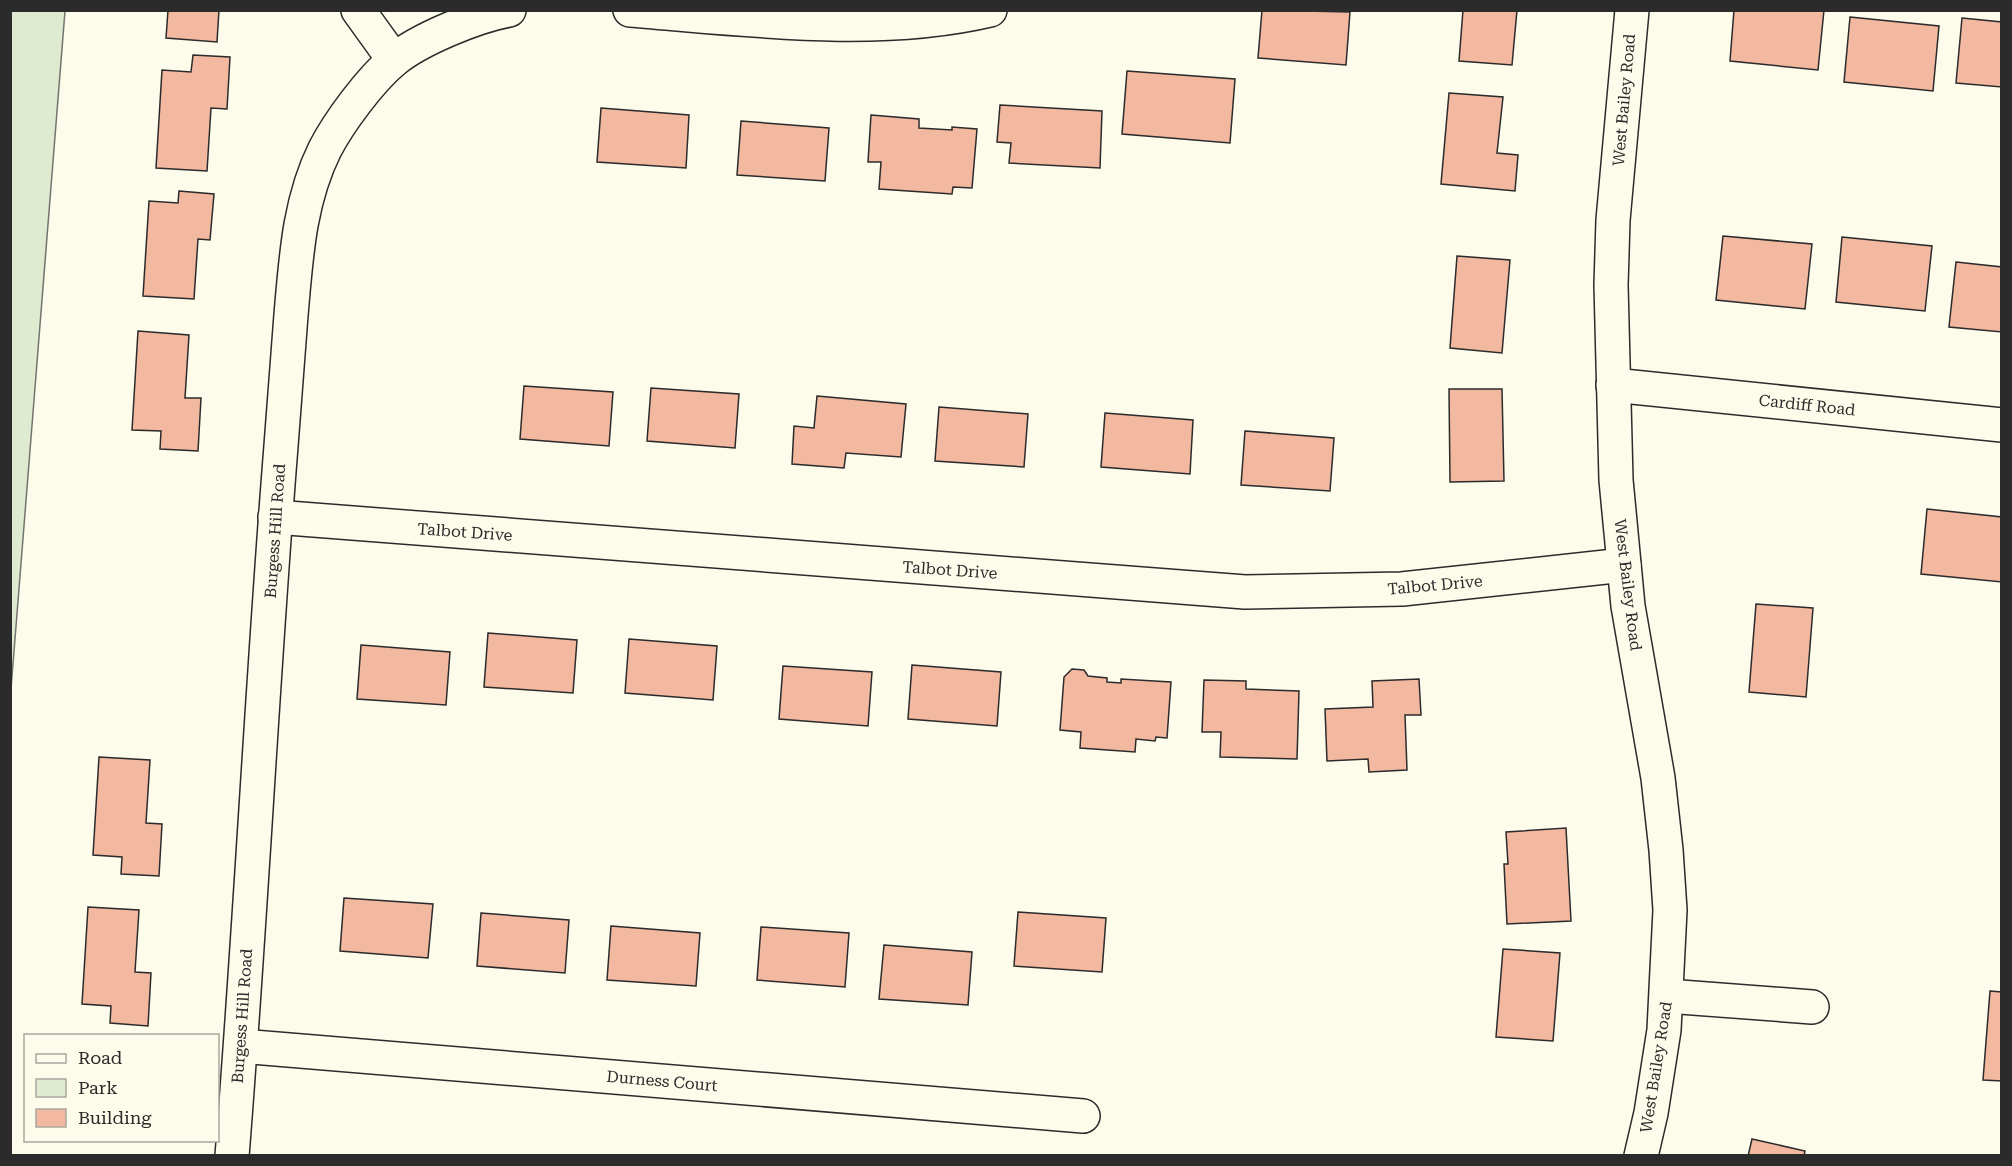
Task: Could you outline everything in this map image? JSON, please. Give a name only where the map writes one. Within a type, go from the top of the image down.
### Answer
[{"type":"street","points":[[358,10],[394,60]]},
{"type":"street","name":"Burgess Hill Road","points":[[232,1155],[275,517],[297,245],[308,191],[325,150],[341,123],[357,100],[394,60],[423,41],[482,17],[508,10]]},
{"type":"street","points":[[630,10],[831,24],[850,17],[903,22],[971,15],[990,10]]},
{"type":"street","name":"West Bailey Road","points":[[1632,10],[1613,220],[1611,285],[1616,480],[1629,606],[1658,778],[1670,910],[1665,1030],[1653,1103],[1641,1155]]},
{"type":"street","name":"Cardiff Road","points":[[1613,385],[2001,425]]},
{"type":"street","name":"Talbot Drive","points":[[275,517],[1245,592],[1402,589],[1624,565]]},
{"type":"street","points":[[1668,996],[1812,1007]]},
{"type":"street","name":"Durness Court","points":[[241,1046],[1083,1116]]},
{"type":"green space","points":[[10,11],[65,11],[11,689]]},
{"type":"building","points":[[168,10],[219,10],[217,42],[166,38]]},
{"type":"building","points":[[1262,10],[1350,12],[1346,65],[1258,58]]},
{"type":"building","points":[[1463,10],[1517,10],[1512,65],[1459,61]]},
{"type":"building","points":[[1734,10],[1824,10],[1818,70],[1730,61]]},
{"type":"building","points":[[1850,17],[1939,26],[1933,91],[1844,82]]},
{"type":"building","points":[[1962,18],[2002,22],[2002,87],[1956,83]]},
{"type":"building","points":[[193,55],[230,57],[227,109],[211,108],[207,171],[156,168],[162,70],[191,72]]},
{"type":"building","points":[[1127,71],[1235,79],[1230,143],[1122,134]]},
{"type":"building","points":[[1449,93],[1503,97],[1497,153],[1518,155],[1515,191],[1441,184]]},
{"type":"building","points":[[1000,105],[1102,111],[1100,168],[1009,163],[1011,143],[997,142]]},
{"type":"building","points":[[601,108],[689,115],[686,168],[597,162]]},
{"type":"building","points":[[871,115],[919,119],[919,128],[977,129],[972,188],[953,187],[952,194],[879,189],[881,162],[868,162]]},
{"type":"building","points":[[741,121],[829,128],[825,181],[737,175]]},
{"type":"building","points":[[179,191],[214,194],[210,240],[198,239],[194,299],[143,296],[149,201],[178,203]]},
{"type":"building","points":[[1723,236],[1812,244],[1805,309],[1716,300]]},
{"type":"building","points":[[1842,237],[1932,246],[1925,311],[1836,302]]},
{"type":"building","points":[[1457,256],[1510,260],[1502,353],[1450,348]]},
{"type":"building","points":[[1956,262],[2002,267],[2002,332],[1949,327]]},
{"type":"building","points":[[138,331],[189,335],[185,398],[201,398],[198,451],[160,449],[161,431],[132,430]]},
{"type":"building","points":[[524,386],[613,392],[609,446],[520,439]]},
{"type":"building","points":[[651,388],[739,394],[735,448],[647,441]]},
{"type":"building","points":[[1449,389],[1502,389],[1504,481],[1450,482]]},
{"type":"building","points":[[817,396],[906,404],[901,457],[846,453],[844,468],[792,464],[794,426],[814,428]]},
{"type":"building","points":[[939,407],[1028,414],[1024,467],[935,461]]},
{"type":"building","points":[[1105,413],[1193,420],[1190,474],[1101,467]]},
{"type":"building","points":[[1245,431],[1334,438],[1330,491],[1241,485]]},
{"type":"building","points":[[1927,509],[2002,517],[2002,582],[1921,574]]},
{"type":"building","points":[[1756,604],[1813,608],[1806,697],[1749,692]]},
{"type":"building","points":[[488,633],[577,640],[573,693],[484,687]]},
{"type":"building","points":[[629,639],[717,646],[713,700],[625,693]]},
{"type":"building","points":[[361,645],[450,652],[446,705],[357,699]]},
{"type":"building","points":[[912,665],[1001,672],[997,726],[908,719]]},
{"type":"building","points":[[783,666],[872,672],[868,726],[779,719]]},
{"type":"building","points":[[1072,669],[1084,670],[1088,676],[1107,678],[1107,682],[1121,683],[1121,679],[1171,682],[1167,738],[1156,737],[1155,741],[1136,739],[1135,752],[1080,748],[1081,732],[1060,730],[1064,677]]},
{"type":"building","points":[[1419,679],[1421,715],[1405,715],[1407,770],[1369,772],[1368,759],[1327,761],[1325,709],[1373,707],[1372,681]]},
{"type":"building","points":[[1204,680],[1246,681],[1246,689],[1299,691],[1297,759],[1220,757],[1221,732],[1202,732]]},
{"type":"building","points":[[99,757],[150,760],[146,823],[162,824],[159,876],[121,874],[122,857],[93,855]]},
{"type":"building","points":[[1566,828],[1571,921],[1507,924],[1504,864],[1508,864],[1506,832]]},
{"type":"building","points":[[344,898],[433,904],[428,958],[340,951]]},
{"type":"building","points":[[88,907],[139,910],[135,972],[151,973],[148,1026],[110,1023],[111,1006],[82,1004]]},
{"type":"building","points":[[1018,912],[1106,918],[1102,972],[1014,966]]},
{"type":"building","points":[[481,913],[569,920],[565,973],[477,966]]},
{"type":"building","points":[[611,926],[700,933],[696,986],[607,980]]},
{"type":"building","points":[[761,927],[849,933],[845,987],[757,980]]},
{"type":"building","points":[[884,945],[972,952],[968,1005],[879,999]]},
{"type":"building","points":[[1503,949],[1560,953],[1553,1041],[1496,1037]]},
{"type":"building","points":[[1990,991],[2002,992],[2002,1081],[1983,1080]]},
{"type":"building","points":[[1752,1139],[1805,1151],[1804,1156],[1748,1156]]}]
